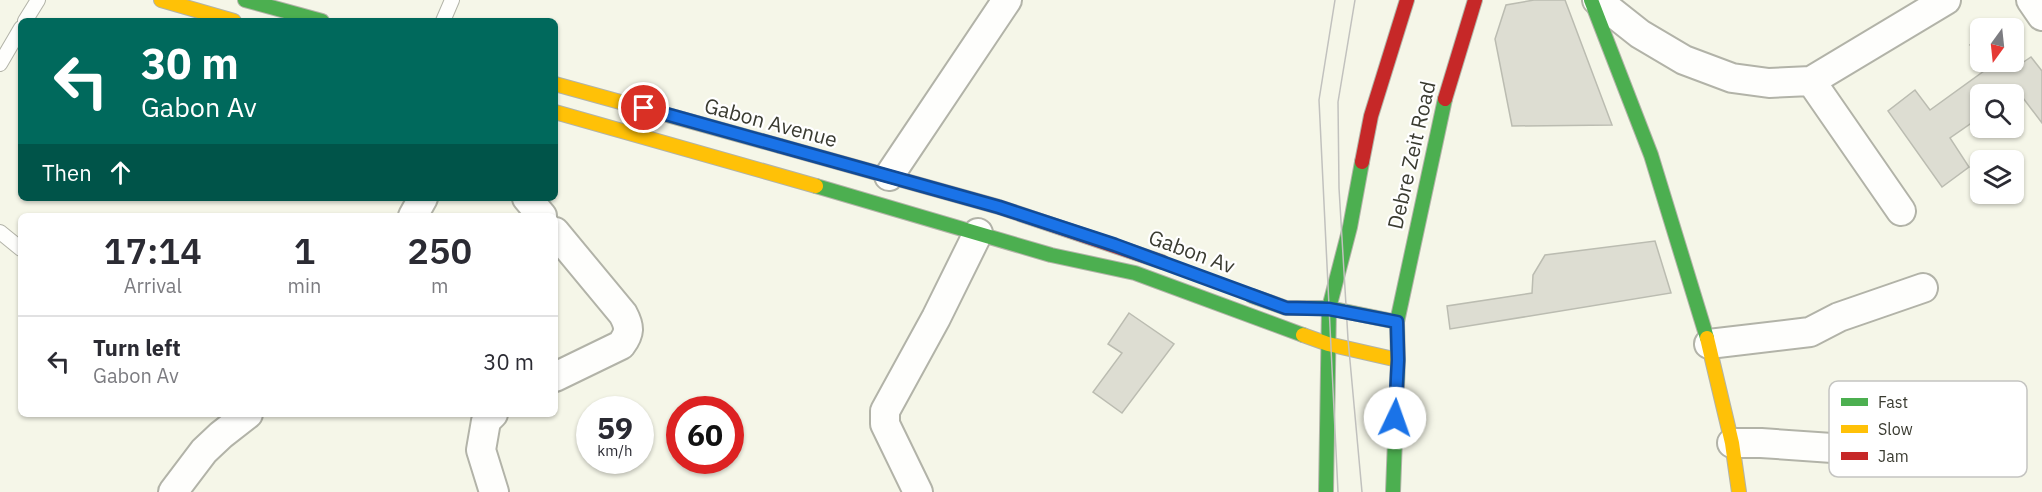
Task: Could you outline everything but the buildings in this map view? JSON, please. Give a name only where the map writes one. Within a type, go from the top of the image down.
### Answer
[{"type":"main road","points":[[161,0],[224,18]]},
{"type":"main road","points":[[245,0],[311,18]]},
{"type":"main road","points":[[1326,492],[1329,309],[1350,227],[1371,116],[1407,0]]},
{"type":"main road","name":"Debre Zeit Road","points":[[1392,492],[1398,360],[1397,322],[1440,117],[1475,0]]},
{"type":"main road","points":[[1591,0],[1651,155],[1709,344],[1732,443],[1739,492]]},
{"type":"main road","name":"Gabon Avenue","points":[[558,85],[976,201]]},
{"type":"main road","points":[[558,113],[978,233]]},
{"type":"main road","name":"Gabon Av","points":[[976,201],[1179,268]]},
{"type":"main road","name":"Gabon Av","points":[[978,233],[1051,255],[1135,273],[1328,344],[1398,360]]},
{"type":"main road","name":"Gabon Av","points":[[1243,292],[1286,308],[1329,309],[1397,322]]},
{"type":"street","points":[[889,177],[1007,0]]},
{"type":"street","points":[[1597,0],[1640,34],[1684,60],[1732,78],[1769,83],[1811,81],[1946,0]]},
{"type":"street","points":[[2031,0],[2042,16]]},
{"type":"street","points":[[1811,81],[1900,211]]},
{"type":"street","points":[[530,201],[540,213]]},
{"type":"street","points":[[918,492],[885,424],[885,411],[936,318],[978,233]]},
{"type":"street","points":[[558,236],[623,314],[629,325],[628,335],[621,345],[558,376]]},
{"type":"street","points":[[1709,344],[1810,332],[1839,317],[1923,288]]},
{"type":"street","points":[[173,492],[204,452],[221,435],[245,417]]},
{"type":"street","points":[[490,417],[486,421],[481,450],[494,492]]},
{"type":"street","points":[[1732,443],[1829,448]]},
{"type":"lane","points":[[27,18],[38,0]]},
{"type":"lane","points":[[444,18],[452,0]]},
{"type":"lane","points":[[0,64],[18,33]]},
{"type":"lane","points":[[0,232],[18,247]]},
{"type":"tram line","points":[[1335,0],[1319,100],[1338,492]]},
{"type":"tram line","points":[[1355,0],[1338,102],[1339,188],[1348,339],[1362,492]]},
{"type":"traffic: fast","points":[[245,0],[311,18]]},
{"type":"traffic: fast","points":[[1591,0],[1651,155],[1707,338]]},
{"type":"traffic: fast","points":[[1393,492],[1398,360],[1397,322],[1445,99]]},
{"type":"traffic: fast","points":[[1326,492],[1329,308],[1350,227],[1362,162]]},
{"type":"traffic: fast","points":[[816,186],[1051,255],[1135,273],[1303,335]]},
{"type":"traffic: fast","points":[[1252,296],[1286,308],[1329,308],[1397,322]]},
{"type":"traffic: slow","points":[[161,0],[224,18]]},
{"type":"traffic: slow","points":[[558,85],[780,146]]},
{"type":"traffic: slow","points":[[558,113],[816,186]]},
{"type":"traffic: slow","points":[[1303,335],[1328,344],[1398,360]]},
{"type":"traffic: slow","points":[[1707,338],[1732,443],[1739,492]]},
{"type":"traffic: jam","points":[[1362,162],[1371,116],[1407,0]]},
{"type":"traffic: jam","points":[[1445,99],[1475,0]]},
{"type":"traffic: jam","points":[[780,146],[999,207],[1162,262]]},
{"type":"route","points":[[644,108],[999,207],[1115,245],[1286,308],[1329,309],[1397,322],[1395,418]]}]
